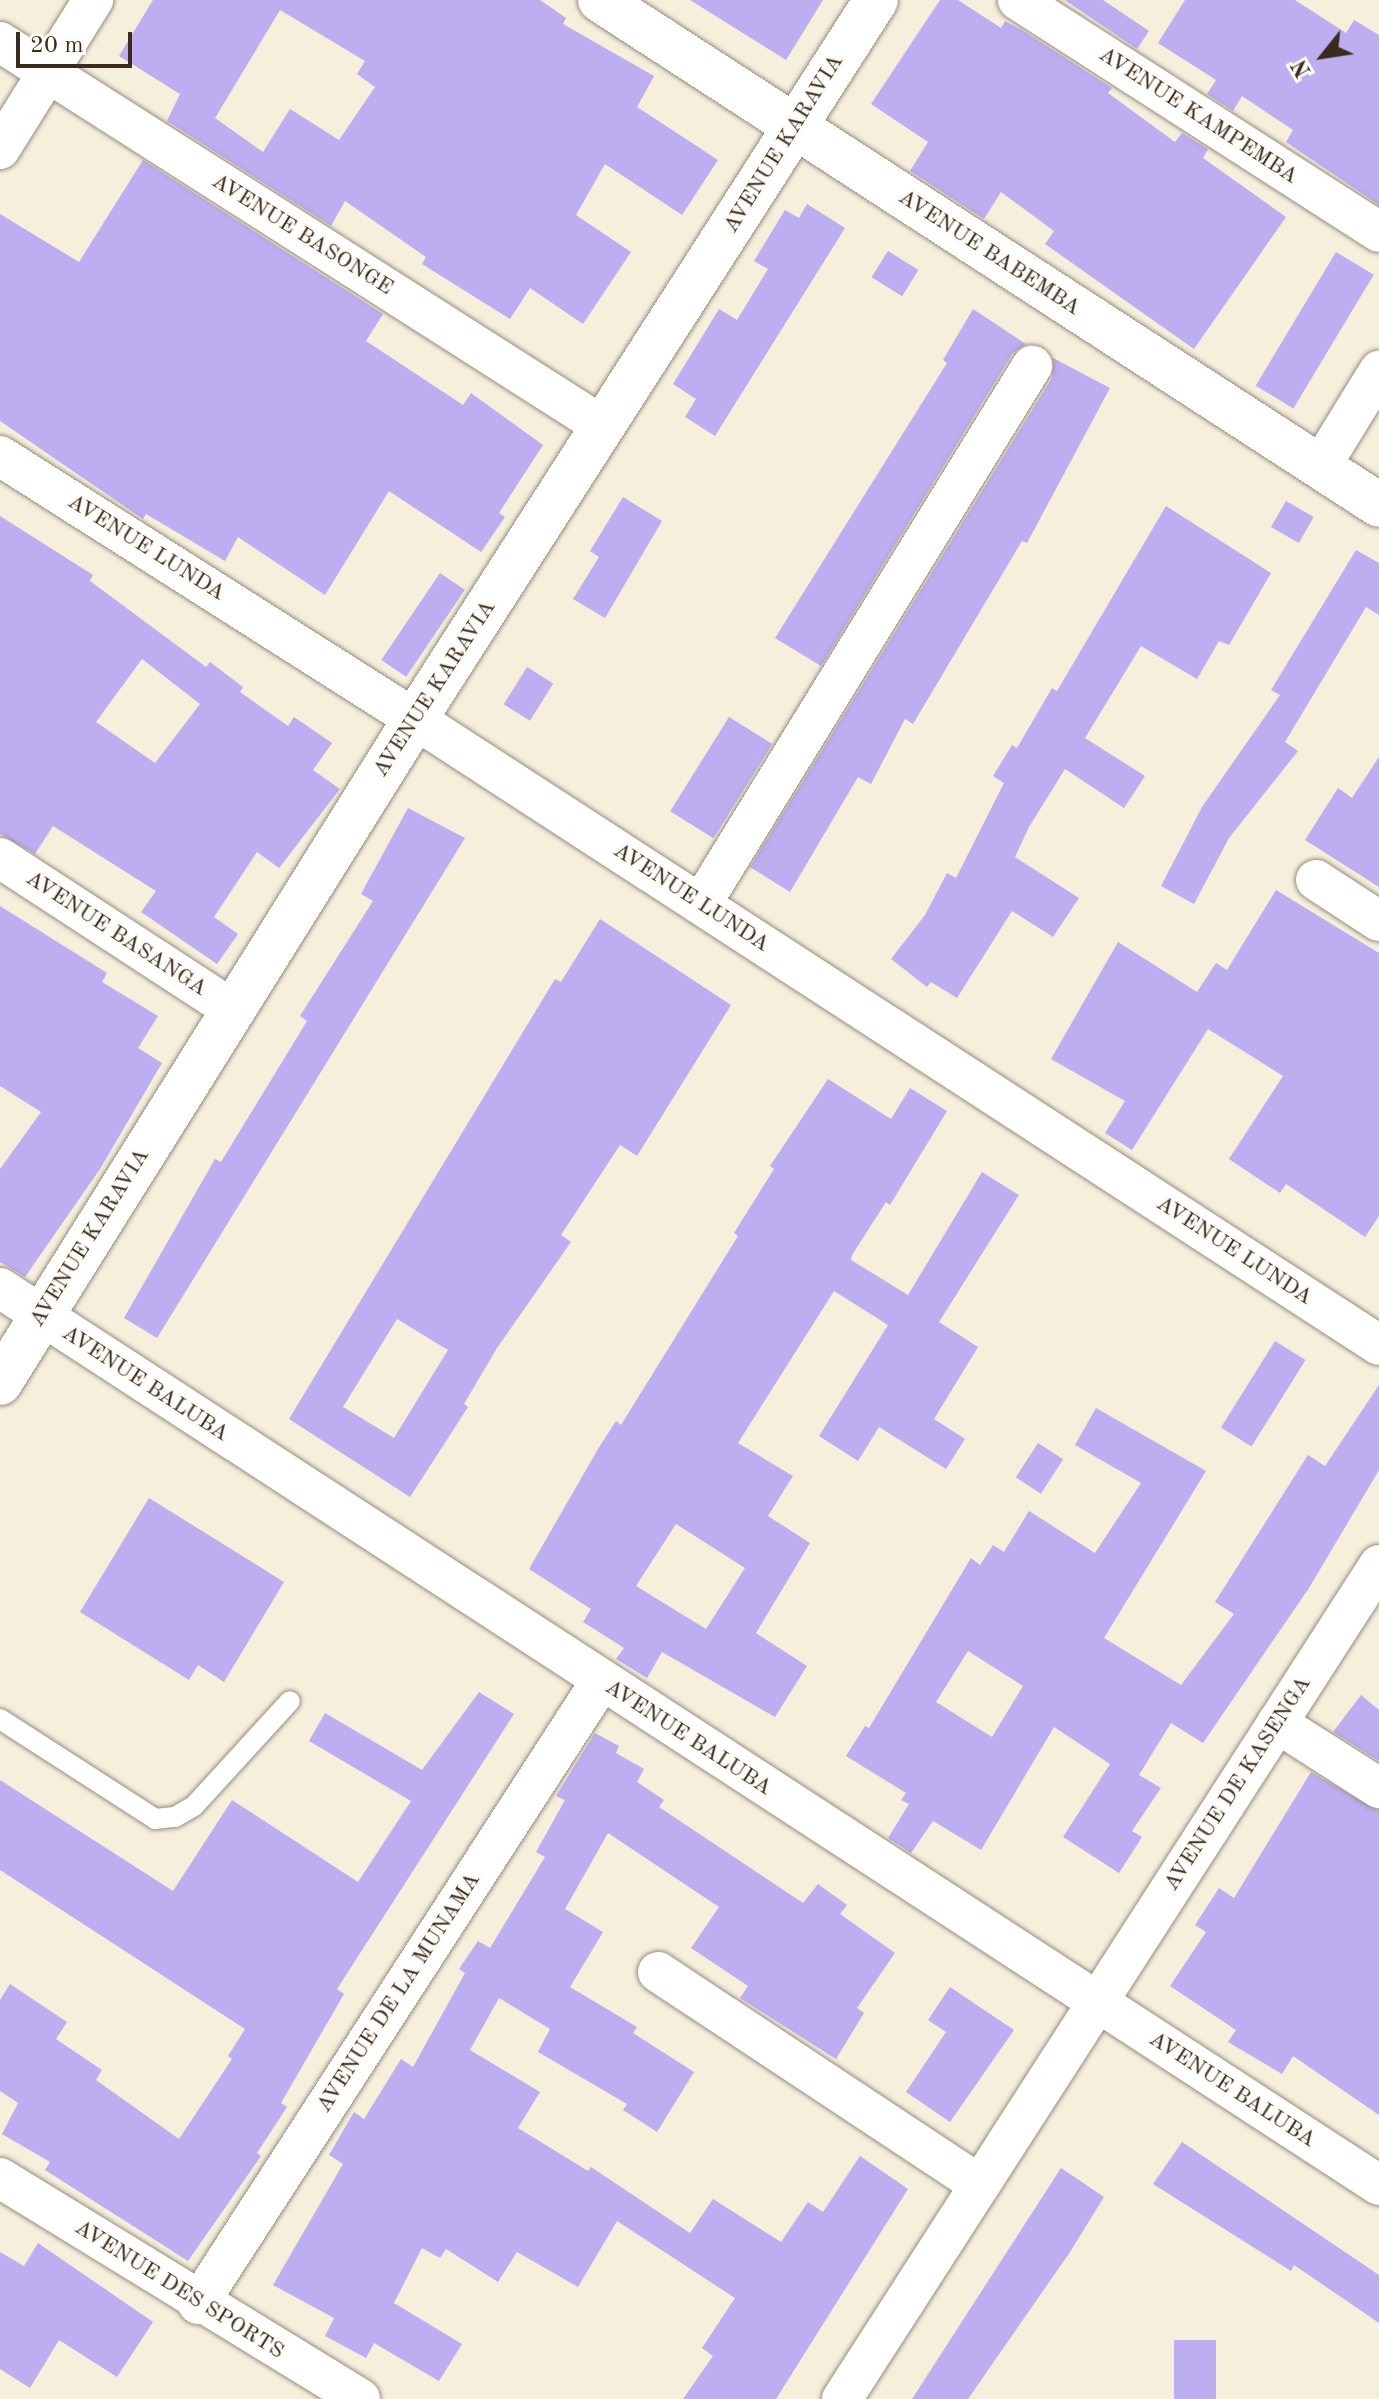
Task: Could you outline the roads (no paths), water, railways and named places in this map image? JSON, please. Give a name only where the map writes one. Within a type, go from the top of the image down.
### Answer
[{"type":"street","points":[[0,149],[93,0]]},
{"type":"street","name":"AVENUE BABEMBA","points":[[600,0],[1379,505]]},
{"type":"street","name":"AVENUE KARAVIA","points":[[0,1383],[415,719],[876,0]]},
{"type":"street","name":"AVENUE KAMPEMBA","points":[[1018,0],[1379,232]]},
{"type":"street","name":"AVENUE BASONGE","points":[[0,42],[604,427]]},
{"type":"street","points":[[701,904],[1032,366]]},
{"type":"street","points":[[1320,467],[1379,371]]},
{"type":"street","name":"AVENUE LUNDA","points":[[0,456],[415,719],[1379,1345]]},
{"type":"street","name":"AVENUE BASANGA","points":[[0,858],[233,1010]]},
{"type":"street","points":[[1316,880],[1379,921]]},
{"type":"street","name":"AVENUE BALUBA","points":[[0,1288],[1379,2185]]},
{"type":"street","name":"AVENUE DE KASENGA","points":[[842,2399],[1379,1565]]},
{"type":"street","name":"AVENUE DE LA MUNAMA","points":[[198,2304],[601,1681]]},
{"type":"street","points":[[1277,1723],[1379,1788]]},
{"type":"street","points":[[658,1972],[978,2184]]},
{"type":"street","name":"AVENUE DES SPORTS","points":[[0,2178],[198,2304],[360,2399]]},
{"type":"lane","points":[[0,1719],[155,1819],[175,1817],[194,1806],[290,1701]]}]
